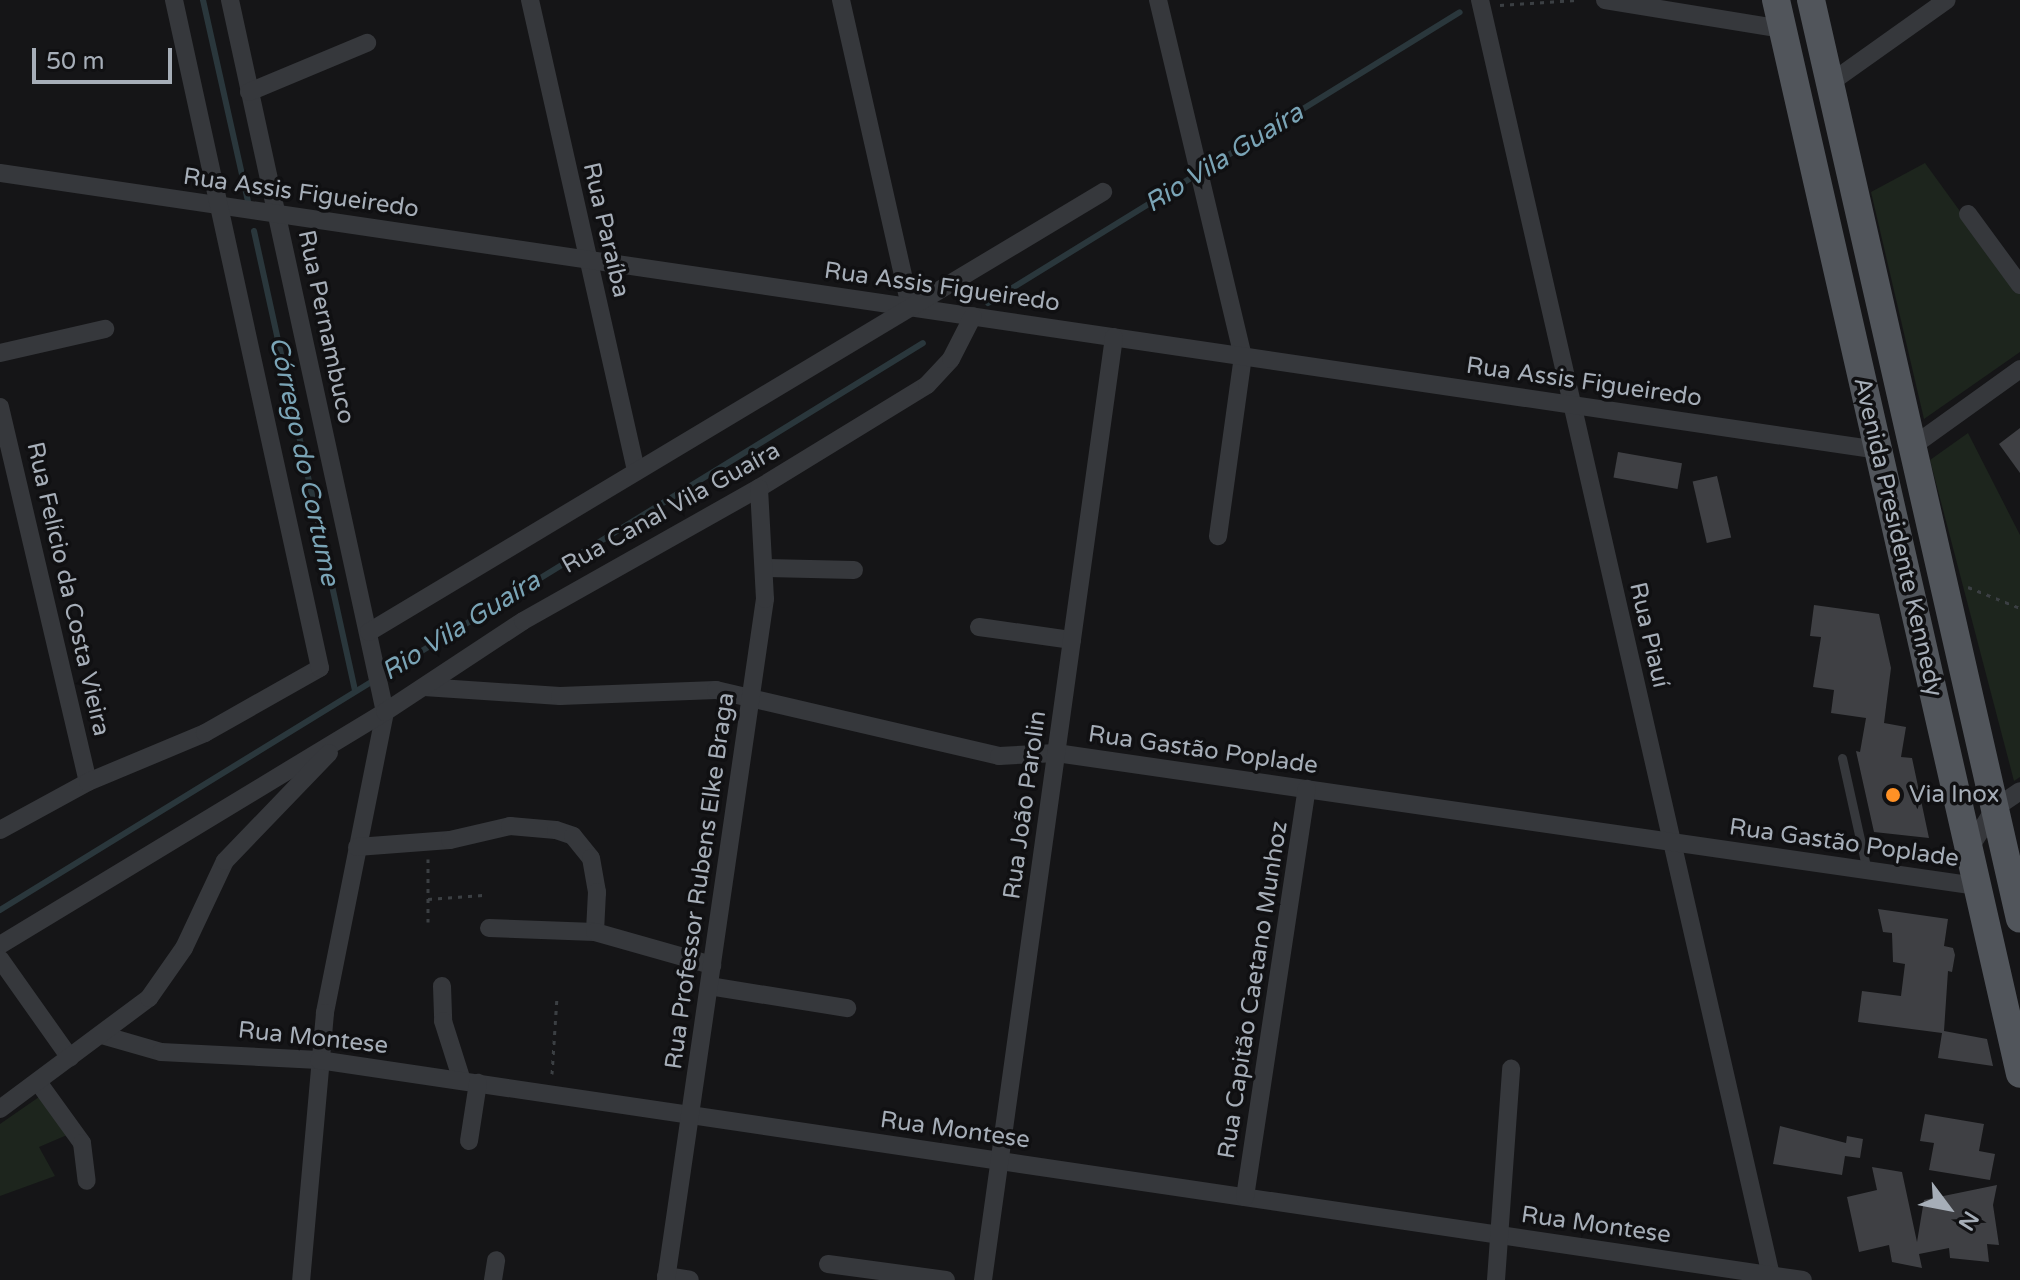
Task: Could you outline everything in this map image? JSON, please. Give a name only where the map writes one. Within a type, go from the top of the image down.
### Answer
[{"type":"main road","name":"Avenida Presidente Kennedy","points":[[1776,0],[2020,1074]]},
{"type":"main road","name":"Avenida Presidente Kennedy","points":[[1811,0],[2020,919]]},
{"type":"street","points":[[0,830],[88,782],[195,738],[320,668],[174,0]]},
{"type":"street","name":"Rua Pernambuco","points":[[230,0],[385,712]]},
{"type":"street","name":"Rua Paraíba","points":[[530,0],[636,471]]},
{"type":"street","points":[[841,0],[910,307]]},
{"type":"street","points":[[1158,0],[1243,356],[1218,536]]},
{"type":"street","points":[[1605,0],[1782,29]]},
{"type":"street","points":[[1830,83],[1947,0]]},
{"type":"street","name":"Rua Piauí","points":[[1480,3],[1772,1278]]},
{"type":"street","points":[[249,92],[367,43]]},
{"type":"street","name":"Rua Assis Figueiredo","points":[[0,173],[1878,450]]},
{"type":"street","name":"Rua Canal Vila Guaíra","points":[[369,632],[1103,192]]},
{"type":"street","points":[[1968,214],[2020,285]]},
{"type":"street","name":"Rua Canal Vila Guaíra","points":[[0,945],[385,712],[549,605],[759,488],[927,385],[951,359],[973,316]]},
{"type":"street","points":[[0,353],[105,329]]},
{"type":"street","name":"Rua João Parolin","points":[[983,1280],[1114,337]]},
{"type":"street","points":[[1913,446],[2020,369]]},
{"type":"street","name":"Rua Felício da Costa Vieira","points":[[0,407],[88,782]]},
{"type":"street","name":"Rua Professor Rubens Elke Braga","points":[[666,1278],[767,568],[759,488]]},
{"type":"street","points":[[767,568],[854,570]]},
{"type":"street","points":[[979,627],[1072,640]]},
{"type":"street","name":"Rua Gastão Poplade","points":[[424,687],[560,696],[695,688],[751,697],[959,749],[1020,757],[1056,753],[1977,886]]},
{"type":"street","points":[[301,1280],[319,1060],[385,712]]},
{"type":"street","points":[[1,1107],[149,998],[170,971],[225,861],[343,737]]},
{"type":"street","name":"Rua Capitão Caetano Munhoz","points":[[1245,1197],[1307,789]]},
{"type":"street","points":[[1969,849],[1995,808],[2020,791]]},
{"type":"street","points":[[357,847],[428,843],[510,826],[573,836],[585,848],[596,873],[595,932]]},
{"type":"street","points":[[489,928],[595,932],[712,965]]},
{"type":"street","points":[[0,959],[70,1058]]},
{"type":"street","points":[[442,986],[443,1021],[470,1082],[469,1141]]},
{"type":"street","points":[[709,986],[847,1008]]},
{"type":"street","name":"Rua Montese","points":[[102,1035],[161,1052],[319,1060],[1772,1278],[1803,1280]]},
{"type":"street","points":[[1496,1280],[1503,1236],[1511,1069]]},
{"type":"street","points":[[38,1082],[82,1143],[87,1181]]},
{"type":"street","points":[[493,1280],[496,1260]]},
{"type":"street","points":[[828,1264],[946,1280]]},
{"type":"street","points":[[666,1278],[690,1280]]},
{"type":"lane","points":[[1842,758],[1867,871]]},
{"type":"path","points":[[1480,3],[1576,0]]},
{"type":"path","points":[[1943,580],[2020,608]]},
{"type":"path","points":[[428,843],[428,922]]},
{"type":"path","points":[[428,899],[483,895]]},
{"type":"path","points":[[550,1094],[557,997]]},
{"type":"shaded area","points":[[1925,163],[2020,294],[2020,352],[1924,419],[1871,192]]},
{"type":"shaded area","points":[[1968,433],[2020,535],[2020,777],[2014,781],[1930,460]]},
{"type":"shaded area","points":[[39,1097],[67,1135],[39,1147],[55,1176],[0,1196],[0,1124]]},
{"type":"building","points":[[2020,428],[2020,473],[1999,444]]},
{"type":"building","points":[[1618,452],[1682,463],[1677,489],[1613,478]]},
{"type":"building","points":[[1717,476],[1731,537],[1707,543],[1693,482]]},
{"type":"building","points":[[1814,605],[1879,614],[1891,668],[1884,723],[1906,727],[1901,757],[1912,758],[1929,838],[1874,832],[1856,751],[1860,752],[1866,718],[1831,713],[1834,690],[1813,687],[1821,637],[1810,636]]},
{"type":"building","points":[[1878,909],[1948,919],[1944,946],[1953,948],[1955,955],[1952,972],[1948,971],[1944,1031],[1987,1039],[1993,1066],[1938,1058],[1942,1033],[1858,1022],[1862,991],[1901,996],[1905,964],[1893,962],[1892,933],[1883,932]]},
{"type":"building","points":[[1925,1114],[1984,1124],[1979,1151],[1995,1154],[1990,1180],[1929,1170],[1934,1143],[1920,1141]]},
{"type":"building","points":[[1780,1126],[1846,1143],[1847,1136],[1863,1139],[1860,1158],[1845,1156],[1842,1175],[1773,1164]]},
{"type":"building","points":[[1872,1167],[1902,1172],[1917,1242],[1924,1200],[1997,1185],[1993,1205],[1999,1245],[1987,1244],[1989,1262],[1950,1258],[1949,1248],[1919,1254],[1922,1268],[1892,1262],[1889,1245],[1859,1252],[1847,1197],[1877,1190]]},
{"type":"waterway","name":"Córrego do Cortume","points":[[203,0],[248,201]]},
{"type":"waterway","name":"Rio Vila Guaíra","points":[[988,303],[1460,12]]},
{"type":"waterway","name":"Córrego do Cortume","points":[[254,231],[355,691]]},
{"type":"waterway","name":"Rio Vila Guaíra","points":[[0,910],[923,343]]},
{"type":"place","name":"Via Inox","points":[[1893,795]]}]
